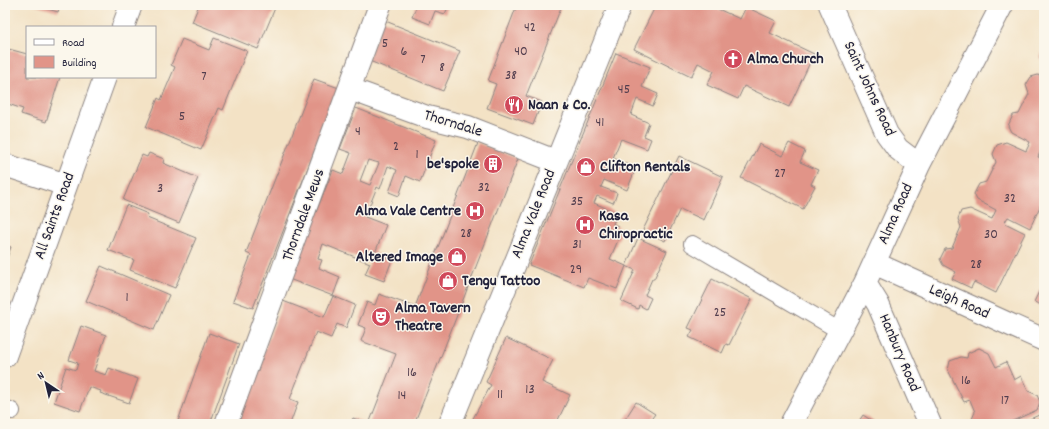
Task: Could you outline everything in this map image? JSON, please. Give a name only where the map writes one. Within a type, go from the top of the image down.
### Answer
[{"type":"street","points":[[123,26],[131,5]]},
{"type":"street","name":"Thorndale Mews","points":[[226,424],[380,5]]},
{"type":"street","name":"Alma Vale Road","points":[[450,424],[555,161],[620,5]]},
{"type":"street","name":"Saint Johns Road","points":[[830,5],[887,134],[898,149],[918,165]]},
{"type":"street","name":"Alma Road","points":[[791,424],[865,283],[918,165],[1002,5]]},
{"type":"street","name":"All Saints Road","points":[[7,346],[105,78]]},
{"type":"street","name":"Thorndale","points":[[350,89],[427,117],[468,127],[555,161]]},
{"type":"street","points":[[5,165],[66,185]]},
{"type":"street","name":"Leigh Road","points":[[874,263],[1044,340]]},
{"type":"street","name":"Hanbury Road","points":[[865,283],[878,304],[930,424]]},
{"type":"lane","points":[[692,244],[840,331]]},
{"type":"building","points":[[34,5],[60,5],[58,12]]},
{"type":"building","points":[[199,5],[269,5],[275,8],[258,49],[192,22]]},
{"type":"building","points":[[417,5],[449,5],[445,14],[435,11],[430,24],[412,17]]},
{"type":"building","points":[[517,5],[562,5],[526,96],[542,102],[533,125],[487,108],[496,84],[488,81]]},
{"type":"building","name":"Alma Church","points":[[656,5],[719,5],[718,9],[740,19],[746,7],[776,21],[770,33],[814,54],[789,107],[744,86],[738,99],[707,85],[714,71],[698,63],[691,77],[634,49]]},
{"type":"building","points":[[383,20],[460,51],[443,91],[367,60]]},
{"type":"building","points":[[214,38],[247,51],[223,110],[219,108],[201,150],[146,127],[158,98],[161,100],[175,67],[171,65],[182,39],[209,50]]},
{"type":"building","points":[[5,48],[26,54],[26,78],[60,78],[46,122],[21,114],[23,109],[5,103]]},
{"type":"building","points":[[1044,50],[1044,66],[1040,57]]},
{"type":"building","points":[[616,53],[650,67],[642,87],[658,94],[653,106],[637,99],[631,115],[649,123],[644,136],[651,139],[647,149],[621,139],[613,158],[636,168],[627,190],[604,180],[601,187],[617,193],[615,199],[613,203],[597,196],[594,203],[617,213],[613,224],[618,226],[615,231],[621,233],[610,259],[626,266],[617,289],[588,278],[584,287],[529,265]]},
{"type":"building","points":[[1038,75],[1044,78],[1044,149],[1042,148],[1038,157],[1044,159],[1044,198],[1030,228],[1008,217],[1006,220],[1005,223],[1025,233],[996,293],[974,282],[971,288],[952,279],[956,272],[943,265],[940,259],[945,249],[952,248],[961,227],[958,219],[961,211],[970,209],[992,219],[996,210],[977,200],[974,194],[979,184],[986,182],[996,162],[993,154],[997,145],[1006,142],[1026,151],[1030,142],[1011,132],[1008,126],[1013,115],[1019,114],[1029,94],[1026,85],[1031,77]]},
{"type":"building","points":[[314,79],[339,88],[253,308],[233,301],[251,255],[246,253]]},
{"type":"building","points":[[356,108],[436,140],[420,182],[406,176],[399,196],[389,192],[397,170],[388,166],[380,189],[377,187],[365,217],[386,225],[375,253],[392,260],[384,281],[365,274],[370,263],[323,244],[318,259],[322,260],[319,268],[340,277],[333,296],[289,279],[333,170],[343,174],[351,153],[340,149]],"holes":[[[368,160],[379,163],[370,185],[360,181]]]},
{"type":"building","points":[[478,143],[518,159],[414,424],[369,424],[396,354],[361,341],[366,328],[358,325],[367,302],[375,305],[379,294],[415,307]]},
{"type":"building","points":[[789,143],[805,151],[800,162],[818,170],[811,184],[815,186],[803,209],[741,178],[759,144],[782,156]]},
{"type":"building","points":[[149,153],[164,159],[163,163],[198,178],[179,223],[123,200],[142,155],[147,157]]},
{"type":"building","points":[[679,156],[723,177],[704,220],[680,209],[665,241],[643,230]]},
{"type":"building","points":[[126,205],[148,214],[147,218],[196,238],[175,288],[130,270],[134,260],[108,250]]},
{"type":"building","points":[[638,238],[667,251],[645,295],[651,298],[646,309],[639,305],[638,309],[621,301],[635,270],[626,266]]},
{"type":"building","points":[[5,245],[11,247],[5,263]]},
{"type":"building","points":[[101,266],[169,295],[154,330],[86,301]]},
{"type":"building","points":[[712,279],[752,299],[729,345],[726,344],[722,353],[689,337],[693,330],[688,328]]},
{"type":"building","points":[[1044,281],[1044,306],[1034,302]]},
{"type":"building","points":[[333,296],[355,305],[346,328],[337,324],[331,338],[316,332],[290,399],[298,402],[290,424],[236,424],[283,301],[324,317]]},
{"type":"building","points":[[81,326],[106,335],[94,371],[106,375],[109,368],[138,379],[129,403],[100,393],[101,391],[89,387],[80,411],[54,402],[66,367],[76,370],[78,363],[69,360]]},
{"type":"building","points":[[209,333],[239,344],[210,424],[177,424]]},
{"type":"building","points":[[506,338],[553,360],[542,382],[570,395],[556,424],[470,424],[491,385],[486,382]]},
{"type":"building","points":[[979,348],[989,353],[996,367],[1006,362],[1014,380],[1021,376],[1028,391],[1037,395],[1040,402],[1037,410],[1006,424],[974,424],[972,419],[975,412],[970,400],[964,402],[948,370],[950,361],[961,357],[967,358],[968,353]]},
{"type":"building","points":[[636,402],[655,414],[652,418],[657,421],[655,424],[622,424]]},
{"type":"building","points":[[863,415],[877,424],[857,424]]},
{"type":"building","points":[[1039,415],[1044,418],[1044,424],[1019,424]]},
{"type":"building","points":[[353,418],[368,424],[350,424]]},
{"type":"place","name":"Alma Church","points":[[733,59]]},
{"type":"place","name":"Naan & Co.","points":[[514,105]]},
{"type":"place","name":"be'spoke","points":[[493,164]]},
{"type":"place","name":"Clifton Rentals","points":[[586,167]]},
{"type":"place","name":"Alma Vale Centre","points":[[475,211]]},
{"type":"place","name":"Kasa Chiropractic","points":[[585,225]]},
{"type":"place","name":"Altered Image","points":[[457,257]]},
{"type":"place","name":"Tengu Tattoo","points":[[448,281]]},
{"type":"place","name":"Alma Tavern Theatre","points":[[381,317]]}]
